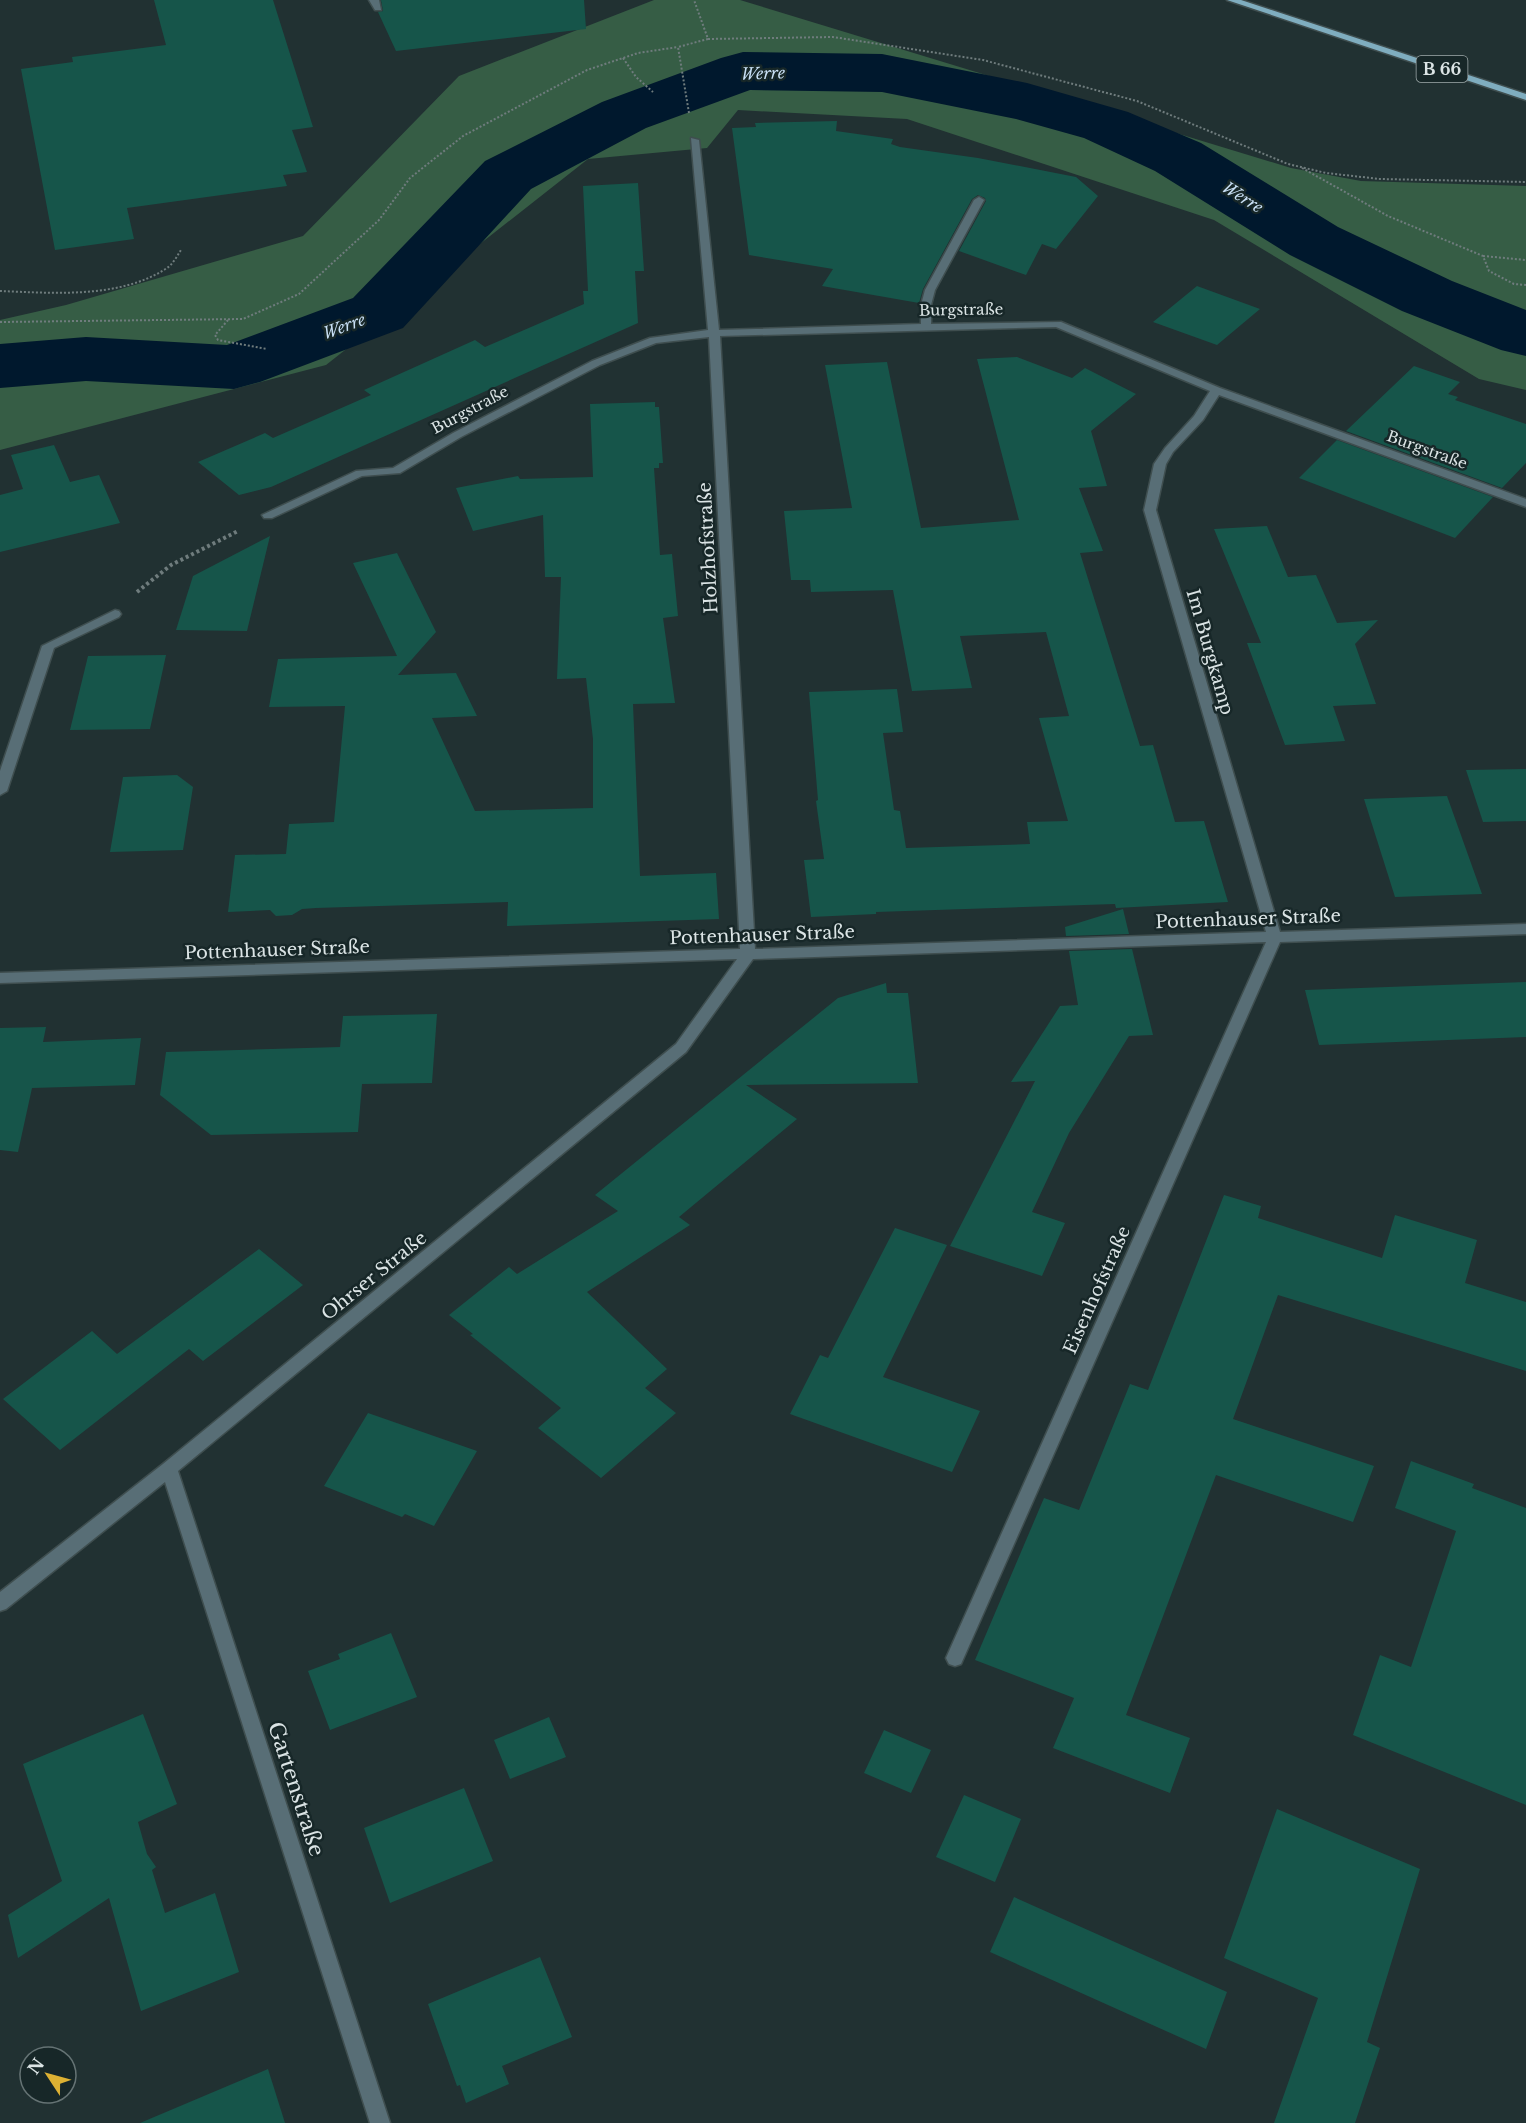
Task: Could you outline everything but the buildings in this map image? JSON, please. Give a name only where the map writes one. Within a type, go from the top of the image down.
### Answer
[{"type":"main road","name":"B 66","points":[[1232,0],[1526,97]]},
{"type":"street","name":"Holzhofstraße","points":[[694,140],[714,333],[748,955]]},
{"type":"street","points":[[926,327],[926,305],[930,290],[979,200]]},
{"type":"street","name":"Burgstraße","points":[[268,515],[360,473],[396,471],[457,435],[596,363],[654,340],[714,333],[1057,324],[1216,390],[1526,503]]},
{"type":"street","name":"Im Burgkamp","points":[[1216,390],[1199,418],[1169,450],[1160,464],[1150,510],[1275,938]]},
{"type":"street","points":[[0,791],[48,646],[115,614]]},
{"type":"street","name":"Pottenhauser Straße","points":[[0,978],[1526,929]]},
{"type":"street","name":"Eisenhofstraße","points":[[955,1658],[1275,938]]},
{"type":"street","name":"Ohrser Straße","points":[[0,1603],[169,1469],[681,1048],[748,955]]},
{"type":"street","name":"Gartenstraße","points":[[169,1469],[380,2123]]},
{"type":"path","points":[[694,0],[708,39]]},
{"type":"path","points":[[0,322],[243,319],[299,294],[379,220],[410,178],[463,136],[587,70],[638,53],[678,47],[708,39],[833,38],[983,60],[1137,101],[1299,166],[1326,173],[1380,179],[1526,182]]},
{"type":"path","points":[[678,47],[690,117]]},
{"type":"path","points":[[623,58],[636,77],[653,92]]},
{"type":"path","points":[[1299,166],[1388,216],[1483,256],[1526,260]]},
{"type":"path","points":[[0,291],[47,293],[136,282],[169,267],[182,250]]},
{"type":"path","points":[[1483,256],[1489,271],[1514,284],[1526,285]]},
{"type":"path","points":[[229,319],[215,334],[218,340],[267,349]]},
{"type":"path","points":[[148,581],[171,565],[268,515]]},
{"type":"green space","points":[[654,0],[740,0],[1291,168],[1361,181],[1526,186],[1526,390],[1479,379],[1214,220],[907,119],[738,110],[707,148],[588,159],[326,365],[0,450],[0,320],[66,305],[303,236],[459,76]]},
{"type":"waterway","name":"Werre","points":[[0,366],[86,359],[234,367],[378,313],[508,175],[624,115],[743,71],[882,73],[1027,102],[1106,125],[1178,157],[1314,241],[1427,296],[1526,335]]}]
